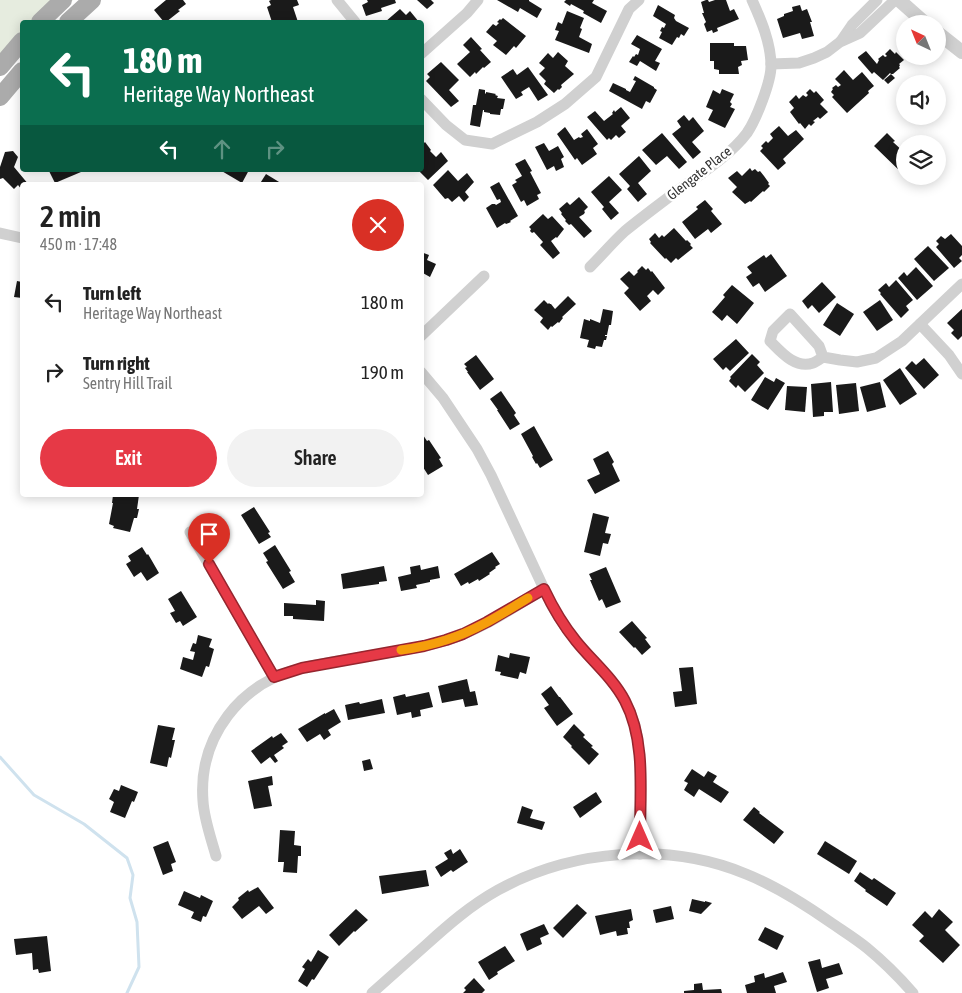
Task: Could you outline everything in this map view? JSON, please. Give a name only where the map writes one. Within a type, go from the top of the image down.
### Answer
[{"type":"main road","points":[[42,20],[63,0]]},
{"type":"main road","points":[[70,20],[92,0]]},
{"type":"main road","points":[[0,67],[20,43]]},
{"type":"main road","points":[[0,97],[20,73]]},
{"type":"street","points":[[337,0],[353,20]]},
{"type":"street","points":[[424,51],[468,13],[478,0]]},
{"type":"street","points":[[424,102],[446,126],[466,140],[492,144],[537,122],[565,104],[596,77],[629,10],[639,0]]},
{"type":"street","name":"Glengate Place","points":[[590,266],[624,232],[730,151],[747,133],[767,88],[771,64],[770,52],[763,27],[752,0]]},
{"type":"street","points":[[866,20],[877,0]]},
{"type":"street","points":[[771,64],[799,62],[828,52],[840,42],[852,25],[866,20],[895,0]]},
{"type":"street","points":[[899,0],[916,15]]},
{"type":"street","points":[[946,39],[962,52]]},
{"type":"street","points":[[0,233],[20,238]]},
{"type":"street","points":[[424,333],[484,276]]},
{"type":"street","points":[[823,357],[819,346],[790,314],[772,331],[770,341],[784,357],[801,364],[814,363],[823,357],[857,362],[876,358],[902,341],[962,284]]},
{"type":"street","points":[[920,324],[949,355],[962,374]]},
{"type":"street","points":[[424,376],[443,398],[477,449],[552,606],[563,624],[615,686],[624,700],[637,734],[640,753],[640,854]]},
{"type":"street","points":[[190,532],[274,677]]},
{"type":"street","points":[[216,856],[202,801],[203,775],[208,752],[218,728],[234,707],[253,690],[274,677],[302,668],[424,646],[446,640],[487,622],[544,589]]},
{"type":"street","points":[[372,993],[454,920],[498,890],[534,873],[567,863],[606,856],[640,854],[674,856],[709,862],[744,873],[776,887],[803,903],[866,948],[890,968],[913,993]]},
{"type":"shaded area","points":[[0,0],[73,0],[53,20],[20,20],[20,54],[0,75]]},
{"type":"building","points":[[166,0],[183,0],[186,4],[169,20],[162,20],[154,10]]},
{"type":"building","points":[[297,0],[299,5],[293,7],[297,20],[271,20],[267,7],[271,5],[269,1]]},
{"type":"building","points":[[367,0],[395,0],[396,3],[381,8],[382,11],[366,16],[362,5],[368,2]]},
{"type":"building","points":[[417,0],[431,0],[434,3],[427,9]]},
{"type":"building","points":[[497,0],[529,0],[542,9],[537,18],[520,8],[518,12]]},
{"type":"building","points":[[566,0],[594,0],[592,3],[607,11],[601,23],[583,13],[584,11],[564,2]]},
{"type":"building","points":[[706,0],[709,2],[726,0],[730,11],[734,9],[739,19],[717,28],[718,31],[713,33],[712,30],[707,32],[701,2]]},
{"type":"building","points":[[658,5],[675,15],[676,21],[689,28],[684,36],[681,34],[679,38],[677,37],[672,45],[659,38],[662,27],[664,28],[666,24],[653,16]]},
{"type":"building","points":[[800,5],[802,11],[807,9],[812,22],[810,22],[814,36],[802,39],[800,33],[783,38],[777,19],[793,11],[792,7]]},
{"type":"building","points":[[400,9],[406,15],[410,11],[417,20],[387,20]]},
{"type":"building","points":[[567,11],[584,18],[579,37],[592,44],[589,53],[555,40],[559,31],[555,30],[558,22],[562,24]]},
{"type":"building","points":[[503,18],[526,36],[516,48],[514,46],[506,55],[493,45],[497,41],[486,32],[493,24],[496,26],[499,23],[497,22]]},
{"type":"building","points":[[637,35],[662,49],[655,61],[660,63],[656,71],[640,61],[637,66],[629,62],[633,56],[638,55],[640,49],[631,44]]},
{"type":"building","points":[[471,37],[491,62],[470,77],[457,64],[470,52],[463,45]]},
{"type":"building","points":[[710,43],[734,43],[734,46],[746,46],[748,60],[741,61],[742,65],[738,67],[739,74],[719,74],[719,70],[714,69],[714,61],[710,61]]},
{"type":"building","points":[[890,49],[895,54],[896,52],[896,65],[900,65],[900,68],[893,74],[890,73],[883,80],[874,72],[872,74],[858,58],[866,51],[877,64],[878,59],[883,55],[887,56],[885,54]]},
{"type":"building","points":[[558,52],[568,61],[565,66],[574,74],[554,93],[544,84],[546,81],[539,74],[545,68],[539,63],[548,53],[553,58]]},
{"type":"building","points":[[441,62],[459,80],[449,90],[459,101],[451,107],[426,81],[430,77],[427,74]]},
{"type":"building","points":[[528,67],[548,95],[538,101],[529,87],[521,92],[523,95],[516,99],[501,77],[513,69],[517,75]]},
{"type":"building","points":[[844,70],[853,80],[862,72],[874,86],[847,113],[832,97],[834,95],[831,92],[832,88],[836,85],[838,87],[841,85],[835,79]]},
{"type":"building","points":[[891,74],[895,78],[888,84],[884,80]]},
{"type":"building","points":[[635,76],[657,90],[650,103],[646,101],[642,109],[609,91],[613,83],[630,92],[636,81],[633,80]]},
{"type":"building","points":[[479,89],[485,90],[486,94],[486,92],[496,94],[497,98],[505,99],[500,115],[490,114],[483,110],[480,127],[470,125],[473,105],[476,105]]},
{"type":"building","points":[[722,89],[734,94],[730,107],[735,109],[725,128],[708,120],[713,110],[706,107],[713,90],[720,94]]},
{"type":"building","points":[[810,89],[814,93],[816,91],[824,100],[820,104],[828,112],[820,119],[818,117],[811,126],[809,124],[805,129],[790,112],[794,108],[789,102],[796,95],[799,99],[803,95],[806,97],[808,95],[806,93]]},
{"type":"building","points":[[621,107],[630,118],[621,126],[626,132],[619,138],[616,135],[611,140],[609,138],[607,140],[587,117],[595,111],[604,121],[613,114],[614,110],[615,112]]},
{"type":"building","points":[[684,115],[689,121],[693,117],[704,131],[692,142],[701,152],[693,159],[672,134],[681,127],[677,121]]},
{"type":"building","points":[[779,126],[788,136],[796,130],[804,139],[783,159],[786,163],[778,170],[760,151],[763,148],[761,146],[766,141],[768,143],[773,138],[770,134]]},
{"type":"building","points":[[565,127],[574,140],[583,137],[581,134],[587,129],[598,144],[593,148],[597,154],[582,165],[577,158],[575,160],[557,134]]},
{"type":"building","points":[[662,133],[687,162],[679,169],[667,156],[656,165],[642,150]]},
{"type":"building","points":[[887,133],[896,145],[896,167],[874,146]]},
{"type":"building","points":[[424,143],[436,157],[441,152],[448,161],[428,180],[420,172],[424,172]]},
{"type":"building","points":[[544,143],[549,151],[558,146],[564,157],[561,159],[564,167],[556,171],[554,166],[547,170],[535,147]]},
{"type":"building","points":[[13,151],[18,157],[14,167],[26,182],[20,182],[20,188],[18,185],[14,189],[3,178],[0,179],[0,167],[5,152]]},
{"type":"building","points":[[639,156],[651,171],[638,183],[647,194],[638,202],[627,189],[630,186],[619,174]]},
{"type":"building","points":[[525,159],[541,193],[537,195],[539,199],[527,206],[524,200],[521,202],[512,185],[517,182],[515,180],[522,176],[515,164]]},
{"type":"building","points":[[750,168],[752,171],[755,169],[758,172],[760,171],[770,186],[751,202],[745,204],[732,192],[737,187],[728,178],[737,171],[742,176]]},
{"type":"building","points":[[448,170],[458,181],[467,173],[474,182],[465,192],[469,197],[464,202],[459,196],[452,202],[448,198],[445,199],[433,185]]},
{"type":"building","points":[[50,172],[81,172],[57,182],[54,182]]},
{"type":"building","points":[[223,172],[248,172],[243,182]]},
{"type":"building","points":[[266,174],[279,182],[261,182]]},
{"type":"building","points":[[609,176],[622,190],[609,202],[619,213],[611,220],[602,209],[604,207],[591,192]]},
{"type":"building","points":[[499,182],[518,216],[511,222],[497,228],[486,208],[501,202],[500,199],[497,200],[490,187]]},
{"type":"building","points":[[579,197],[588,207],[584,214],[579,217],[592,231],[584,238],[571,224],[569,225],[565,221],[559,209],[567,202],[570,205]]},
{"type":"building","points":[[705,200],[722,224],[711,233],[708,229],[695,239],[682,222],[698,209],[696,207]]},
{"type":"building","points":[[543,214],[548,219],[552,216],[564,229],[557,238],[551,241],[560,253],[553,259],[540,245],[543,242],[534,232],[530,231],[529,227]]},
{"type":"building","points":[[674,228],[693,248],[671,263],[650,243],[649,239],[655,233],[659,238],[662,235],[664,237]]},
{"type":"building","points":[[951,234],[962,246],[962,255],[959,258],[962,261],[954,268],[936,247],[939,244],[936,241],[941,236],[945,239]]},
{"type":"building","points":[[928,246],[949,268],[934,281],[914,259]]},
{"type":"building","points":[[424,253],[429,255],[427,260],[436,264],[430,277],[424,274]]},
{"type":"building","points":[[771,254],[787,276],[765,292],[759,283],[753,287],[746,277],[752,273],[747,267],[764,255],[766,258]]},
{"type":"building","points":[[642,266],[646,270],[648,268],[652,271],[665,288],[658,295],[653,290],[647,296],[651,301],[640,311],[624,293],[629,288],[620,279],[629,271],[634,276]]},
{"type":"building","points":[[916,267],[933,286],[917,300],[898,278],[904,272],[907,276]]},
{"type":"building","points":[[896,280],[913,300],[906,306],[909,310],[901,318],[878,290],[886,283],[889,287]]},
{"type":"building","points":[[17,281],[20,282],[20,298],[14,297]]},
{"type":"building","points":[[822,282],[836,297],[819,313],[812,305],[808,309],[802,301]]},
{"type":"building","points":[[732,285],[754,303],[737,324],[727,315],[722,321],[712,312],[725,297],[723,295]]},
{"type":"building","points":[[568,296],[576,304],[562,317],[559,323],[551,326],[548,330],[540,322],[543,318],[534,310],[544,300],[555,309]]},
{"type":"building","points":[[880,300],[893,320],[877,331],[863,312]]},
{"type":"building","points":[[837,303],[854,314],[840,336],[823,325]]},
{"type":"building","points":[[603,309],[613,311],[611,325],[609,325],[607,335],[605,335],[607,336],[606,340],[604,340],[602,347],[596,346],[595,349],[587,347],[589,340],[580,338],[584,319],[600,323]]},
{"type":"building","points":[[962,309],[962,336],[958,340],[951,333],[954,330],[947,323]]},
{"type":"building","points":[[736,339],[749,353],[730,371],[726,367],[723,370],[713,359]]},
{"type":"building","points":[[752,354],[760,362],[757,365],[764,373],[745,392],[738,385],[736,388],[729,381],[730,377]]},
{"type":"building","points":[[476,355],[494,379],[480,390],[467,372],[465,368],[467,367],[464,364]]},
{"type":"building","points":[[924,358],[939,375],[924,389],[905,368],[912,361],[916,365]]},
{"type":"building","points":[[900,368],[917,394],[900,405],[883,380]]},
{"type":"building","points":[[765,377],[774,382],[776,378],[785,383],[768,410],[751,400]]},
{"type":"building","points":[[831,382],[833,412],[824,412],[824,416],[813,417],[811,384]]},
{"type":"building","points":[[880,382],[886,407],[867,412],[860,387]]},
{"type":"building","points":[[856,383],[859,411],[839,414],[836,385]]},
{"type":"building","points":[[787,386],[807,387],[805,412],[785,410]]},
{"type":"building","points":[[501,391],[516,413],[514,415],[520,424],[510,430],[490,399]]},
{"type":"building","points":[[534,426],[553,460],[540,468],[532,457],[521,434]]},
{"type":"building","points":[[424,436],[427,441],[429,440],[441,458],[439,459],[443,466],[428,475],[424,469]]},
{"type":"building","points":[[608,451],[620,481],[595,494],[587,480],[600,474],[593,459]]},
{"type":"building","points":[[113,497],[139,497],[137,518],[134,518],[130,532],[113,528],[114,526],[109,524]]},
{"type":"building","points":[[254,507],[270,532],[268,533],[271,537],[259,544],[241,515]]},
{"type":"building","points":[[593,513],[609,517],[605,533],[611,534],[608,544],[603,543],[600,556],[584,552]]},
{"type":"building","points":[[275,545],[291,571],[289,572],[295,582],[283,589],[266,562],[268,561],[263,553]]},
{"type":"building","points":[[142,547],[159,573],[147,581],[141,572],[134,577],[126,564],[131,561],[128,556]]},
{"type":"building","points":[[492,552],[500,564],[479,581],[478,579],[461,586],[454,574]]},
{"type":"building","points":[[420,565],[421,570],[438,566],[440,578],[416,585],[417,588],[401,591],[398,577],[411,574],[410,567]]},
{"type":"building","points":[[384,566],[387,581],[379,582],[379,584],[343,589],[341,574]]},
{"type":"building","points":[[606,567],[621,602],[606,608],[602,599],[599,601],[589,574]]},
{"type":"building","points":[[181,591],[197,617],[183,626],[180,621],[176,623],[170,613],[175,611],[168,599]]},
{"type":"building","points":[[316,600],[325,601],[324,621],[293,619],[293,616],[284,616],[284,603],[316,605]]},
{"type":"building","points":[[632,621],[647,638],[645,639],[651,647],[642,655],[619,632]]},
{"type":"building","points":[[198,635],[212,639],[209,647],[214,649],[209,667],[206,666],[202,677],[180,669],[183,657],[193,660],[195,652],[190,651],[193,643],[196,644]]},
{"type":"building","points":[[510,653],[530,657],[526,674],[520,672],[518,679],[500,675],[501,672],[495,671],[498,655],[509,658]]},
{"type":"building","points":[[693,667],[697,704],[675,707],[673,692],[682,691],[679,668]]},
{"type":"building","points":[[467,679],[470,692],[475,691],[478,705],[465,707],[463,699],[442,703],[438,686]]},
{"type":"building","points":[[551,686],[573,714],[557,726],[544,708],[549,705],[541,694]]},
{"type":"building","points":[[429,692],[433,707],[420,710],[421,716],[412,718],[411,712],[397,715],[393,697],[405,694],[406,697]]},
{"type":"building","points":[[382,699],[385,713],[348,720],[345,705]]},
{"type":"building","points":[[334,709],[341,722],[328,730],[331,735],[324,740],[320,734],[307,742],[298,729]]},
{"type":"building","points":[[574,724],[585,735],[583,737],[593,746],[591,747],[599,754],[589,765],[563,737]]},
{"type":"building","points":[[158,725],[175,728],[172,740],[175,740],[167,767],[150,763]]},
{"type":"building","points":[[281,733],[288,742],[282,746],[284,748],[274,755],[278,761],[275,763],[270,757],[261,764],[251,751],[272,736],[273,738]]},
{"type":"building","points":[[370,759],[373,769],[364,771],[362,761]]},
{"type":"building","points":[[692,769],[704,777],[708,771],[717,776],[713,782],[729,792],[721,803],[699,789],[694,797],[684,790],[688,783],[684,781]]},
{"type":"building","points":[[272,776],[273,785],[268,786],[272,806],[254,809],[248,781]]},
{"type":"building","points":[[121,785],[138,792],[125,818],[110,812],[114,802],[109,799],[114,789],[119,791]]},
{"type":"building","points":[[596,792],[602,802],[580,818],[573,807]]},
{"type":"building","points":[[522,806],[533,810],[530,818],[545,822],[542,830],[517,823]]},
{"type":"building","points":[[754,807],[784,832],[774,844],[743,820]]},
{"type":"building","points":[[280,830],[295,831],[294,845],[301,846],[301,856],[298,856],[297,873],[283,872],[284,862],[278,862]]},
{"type":"building","points":[[168,841],[176,862],[171,864],[173,871],[163,875],[153,847]]},
{"type":"building","points":[[825,841],[857,861],[849,874],[817,854]]},
{"type":"building","points":[[451,849],[453,854],[460,849],[468,862],[441,877],[435,867],[448,859],[444,853]]},
{"type":"building","points":[[426,870],[429,886],[382,894],[379,876]]},
{"type":"building","points":[[860,872],[872,880],[874,878],[896,893],[887,906],[854,881]]},
{"type":"building","points":[[258,887],[274,908],[266,914],[259,906],[242,919],[232,907],[239,900],[238,898],[248,890],[249,892]]},
{"type":"building","points":[[184,891],[200,898],[201,895],[213,901],[206,917],[203,916],[201,922],[191,918],[194,912],[178,905]]},
{"type":"building","points":[[692,899],[712,903],[701,914],[689,911]]},
{"type":"building","points":[[577,904],[587,913],[563,938],[553,928]]},
{"type":"building","points":[[671,906],[674,919],[656,923],[653,910]]},
{"type":"building","points":[[356,909],[368,920],[339,946],[329,935]]},
{"type":"building","points":[[631,909],[633,920],[629,922],[628,934],[617,936],[616,931],[600,935],[595,916]]},
{"type":"building","points":[[939,909],[953,922],[945,930],[960,945],[943,963],[919,941],[924,936],[912,925],[925,911],[932,918]]},
{"type":"building","points":[[544,924],[549,934],[540,938],[542,944],[527,951],[520,934]]},
{"type":"building","points":[[765,927],[784,936],[777,950],[758,940]]},
{"type":"building","points":[[47,936],[51,971],[39,973],[38,969],[33,970],[32,953],[16,955],[14,939]]},
{"type":"building","points":[[505,946],[515,961],[497,972],[498,974],[489,980],[478,962]]},
{"type":"building","points":[[318,950],[329,957],[314,980],[312,979],[307,987],[298,981],[305,969],[302,967],[308,959],[311,962]]},
{"type":"building","points":[[820,959],[822,968],[839,963],[843,974],[826,979],[829,988],[817,992],[808,962]]},
{"type":"building","points":[[783,972],[787,982],[774,986],[776,993],[747,993],[745,985],[755,982],[754,976],[764,973],[765,978]]},
{"type":"building","points":[[474,978],[485,990],[482,993],[463,993],[466,990],[464,988]]},
{"type":"building","points":[[702,983],[703,990],[721,989],[722,993],[684,993],[684,991],[694,990],[694,984]]},
{"type":"waterway","points":[[0,757],[34,795],[84,824],[127,858],[133,875],[130,898],[137,922],[139,967],[127,993]]},
{"type":"slow traffic","points":[[401,650],[435,644],[463,634],[528,598]]},
{"type":"route","points":[[209,564],[274,677],[302,668],[424,646],[446,640],[487,622],[544,589],[563,624],[615,686],[632,718],[640,753],[640,837]]}]
